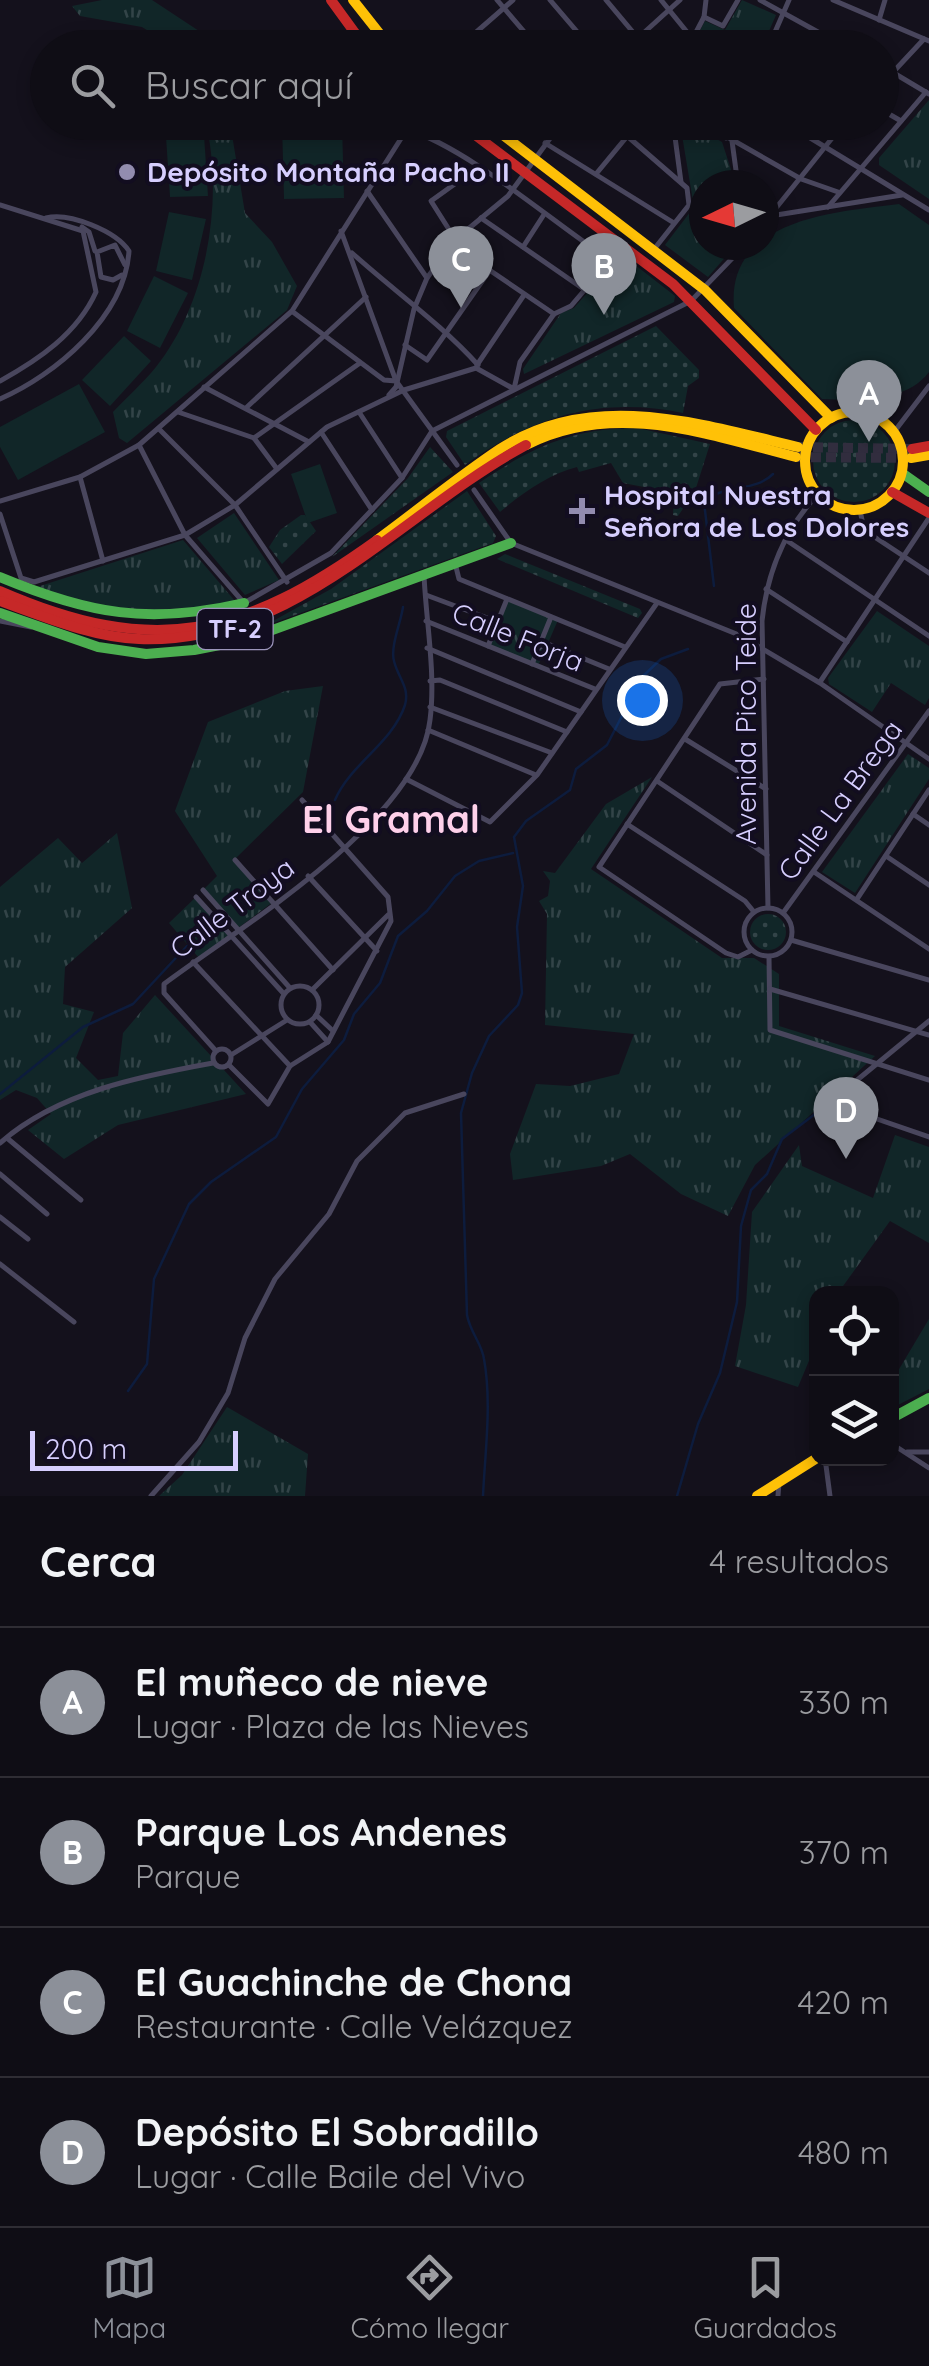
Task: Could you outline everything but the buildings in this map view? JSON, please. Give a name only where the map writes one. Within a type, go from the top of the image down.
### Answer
[{"type":"main road","points":[[331,0],[353,30]]},
{"type":"main road","points":[[352,0],[376,30]]},
{"type":"main road","points":[[481,140],[623,245],[690,301],[816,430]]},
{"type":"main road","points":[[510,140],[655,248],[704,290],[830,418]]},
{"type":"main road","name":"TF-2","points":[[0,591],[58,614],[116,630],[199,629],[270,606],[502,447],[542,426],[626,411],[797,452],[642,422],[609,421],[564,430],[520,448],[480,473],[288,607],[225,632],[186,640],[116,639],[76,630],[0,601]]},
{"type":"main road","points":[[867,413],[894,432],[903,455],[902,473],[892,492],[860,510],[844,509],[818,494],[805,463],[816,430],[830,418],[867,413]]},
{"type":"main road","points":[[929,443],[912,450],[929,455]]},
{"type":"main road","points":[[902,473],[929,492]]},
{"type":"main road","points":[[892,492],[929,516]]},
{"type":"main road","points":[[0,617],[98,647],[146,654],[194,650],[245,640],[511,543]]},
{"type":"main road","points":[[0,578],[60,602],[121,618],[193,616],[244,602]]},
{"type":"main road","points":[[899,1414],[929,1398]]},
{"type":"main road","points":[[757,1496],[809,1463]]},
{"type":"street","points":[[497,0],[522,30]]},
{"type":"street","points":[[478,30],[513,0]]},
{"type":"street","points":[[550,0],[576,30]]},
{"type":"street","points":[[606,0],[630,30]]},
{"type":"street","points":[[661,0],[685,30]]},
{"type":"street","points":[[644,30],[680,0]]},
{"type":"street","points":[[697,30],[704,17],[706,0]]},
{"type":"street","points":[[704,17],[724,26],[738,0]]},
{"type":"street","points":[[760,0],[815,30]]},
{"type":"street","points":[[776,30],[788,0]]},
{"type":"street","points":[[832,0],[927,40],[899,66]]},
{"type":"street","points":[[879,20],[886,0]]},
{"type":"street","points":[[899,76],[928,93],[899,122]]},
{"type":"street","points":[[0,501],[80,478],[139,445],[292,311],[397,140]]},
{"type":"street","points":[[430,140],[513,188],[543,216],[610,260]]},
{"type":"street","points":[[384,400],[396,380],[414,309],[427,278],[454,242],[513,188],[548,140],[674,223]]},
{"type":"street","points":[[596,174],[625,140]]},
{"type":"street","points":[[633,140],[687,188],[689,205],[655,248]]},
{"type":"street","points":[[675,140],[680,182]]},
{"type":"street","points":[[729,140],[735,170]]},
{"type":"street","points":[[731,140],[801,180],[838,192]]},
{"type":"street","points":[[817,140],[929,210]]},
{"type":"street","points":[[779,206],[830,140]]},
{"type":"street","points":[[828,207],[884,140]]},
{"type":"street","points":[[478,168],[431,201],[454,242],[554,314]]},
{"type":"street","points":[[367,190],[427,278]]},
{"type":"street","points":[[779,213],[905,194]]},
{"type":"street","points":[[0,205],[83,231],[96,292],[78,320],[50,350],[0,381]]},
{"type":"street","points":[[0,399],[36,380],[72,352],[100,318],[129,255],[123,242],[79,222],[57,216],[46,218]]},
{"type":"street","points":[[523,247],[543,216]]},
{"type":"street","points":[[480,218],[585,290]]},
{"type":"street","points":[[55,221],[84,227],[101,276],[113,280],[124,272]]},
{"type":"street","points":[[341,231],[396,380],[456,465]]},
{"type":"street","points":[[96,258],[102,246],[115,245],[124,254],[124,272]]},
{"type":"street","points":[[514,390],[520,362],[554,314],[572,306],[623,245]]},
{"type":"street","points":[[350,251],[414,309],[448,332],[477,366],[514,390]]},
{"type":"street","points":[[139,445],[185,535],[244,602],[287,582],[331,553],[402,478],[432,431],[690,301],[731,260]]},
{"type":"street","points":[[406,345],[427,360],[490,270]]},
{"type":"street","points":[[0,514],[21,578],[34,582],[185,535],[235,506],[321,432],[404,390],[477,366],[524,294]]},
{"type":"street","points":[[248,406],[366,298]]},
{"type":"street","points":[[292,311],[387,381],[396,380]]},
{"type":"street","points":[[382,343],[394,360],[402,360]]},
{"type":"street","points":[[379,374],[389,367],[382,343]]},
{"type":"street","points":[[254,438],[360,362]]},
{"type":"street","points":[[894,432],[929,386]]},
{"type":"street","points":[[204,387],[248,406],[308,442]]},
{"type":"street","points":[[178,412],[254,438],[276,470]]},
{"type":"street","points":[[358,412],[402,478]]},
{"type":"street","points":[[159,429],[235,506],[287,582]]},
{"type":"street","points":[[321,432],[372,510]]},
{"type":"street","points":[[80,478],[103,561]]},
{"type":"street","points":[[474,490],[511,543],[739,635],[820,684],[929,759]]},
{"type":"street","name":"Avenida Pico Teide","points":[[768,908],[763,650],[766,589],[786,539],[818,494]]},
{"type":"street","points":[[860,510],[864,530],[929,573]]},
{"type":"street","points":[[820,684],[929,516]]},
{"type":"street","points":[[786,539],[929,636]]},
{"type":"street","points":[[455,563],[458,580],[625,648]]},
{"type":"street","name":"Calle Troya","points":[[216,1051],[164,993],[164,984],[364,834],[406,780],[428,730],[424,575]]},
{"type":"street","points":[[766,589],[846,642]]},
{"type":"street","points":[[425,596],[498,622]]},
{"type":"street","points":[[488,646],[507,599]]},
{"type":"street","points":[[406,780],[490,822],[536,775],[656,603]]},
{"type":"street","points":[[532,664],[551,617]]},
{"type":"street","name":"Calle Forja","points":[[426,621],[596,690]]},
{"type":"street","points":[[538,648],[548,644],[610,669]]},
{"type":"street","points":[[427,648],[581,712]]},
{"type":"street","points":[[752,950],[738,957],[726,953],[599,866],[720,684],[764,679]]},
{"type":"street","points":[[429,681],[440,680],[566,732]]},
{"type":"street","points":[[430,707],[552,753]]},
{"type":"street","name":"Calle La Brega","points":[[783,913],[929,711]]},
{"type":"street","points":[[428,730],[536,775]]},
{"type":"street","points":[[685,738],[766,789]]},
{"type":"street","points":[[657,781],[767,855]]},
{"type":"street","points":[[857,900],[929,790]]},
{"type":"street","points":[[229,1065],[268,1104],[290,1066],[328,1042],[391,921],[388,897],[302,800]]},
{"type":"street","points":[[913,814],[929,826]]},
{"type":"street","points":[[627,824],[745,901],[754,912]]},
{"type":"street","points":[[885,855],[929,884]]},
{"type":"street","points":[[236,860],[333,970]]},
{"type":"street","points":[[814,872],[929,948]]},
{"type":"street","points":[[308,876],[377,951]]},
{"type":"street","points":[[203,890],[290,988],[312,990],[318,998],[316,1015],[310,1022],[296,1024],[287,1020],[282,1011],[284,994],[290,988]]},
{"type":"street","points":[[196,897],[284,994]]},
{"type":"street","points":[[768,908],[790,920],[792,940],[787,948],[769,956],[752,950],[744,935],[754,912],[768,908]]},
{"type":"street","points":[[312,990],[388,916]]},
{"type":"street","points":[[792,940],[929,980]]},
{"type":"street","points":[[769,956],[770,1030],[929,1080]]},
{"type":"street","points":[[193,962],[290,1066]]},
{"type":"street","points":[[770,988],[929,1035]]},
{"type":"street","points":[[316,1015],[332,1030]]},
{"type":"street","points":[[231,1055],[264,1038],[287,1020]]},
{"type":"street","points":[[929,1021],[845,1090],[840,1101],[848,1109],[929,1138]]},
{"type":"street","points":[[310,1022],[328,1042]]},
{"type":"street","points":[[214,1062],[216,1051],[224,1050],[231,1055]]},
{"type":"street","points":[[229,1065],[231,1055]]},
{"type":"street","points":[[214,1062],[220,1068],[229,1065]]},
{"type":"street","points":[[81,1200],[3,1140],[40,1116],[119,1083],[214,1062]]},
{"type":"street","points":[[151,1496],[199,1442],[228,1393],[246,1338],[275,1279],[330,1214],[357,1161],[405,1113],[464,1094]]},
{"type":"street","points":[[0,1174],[47,1214]]},
{"type":"street","points":[[0,1217],[28,1239]]},
{"type":"street","points":[[0,1264],[74,1322]]},
{"type":"street","points":[[899,1448],[929,1468]]},
{"type":"street","points":[[905,1452],[929,1452]]},
{"type":"street","points":[[826,1466],[830,1496]]},
{"type":"street","points":[[778,1496],[779,1482]]},
{"type":"green space","points":[[102,0],[152,0],[197,30],[147,30],[80,16],[72,6]]},
{"type":"green space","points":[[742,0],[776,15],[769,30],[725,30]]},
{"type":"green space","points":[[705,21],[725,30],[700,30]]},
{"type":"green space","points":[[929,100],[929,199],[879,165],[879,158],[899,140],[899,135]]},
{"type":"green space","points":[[166,140],[204,140],[208,196],[170,197]]},
{"type":"green space","points":[[209,140],[233,140],[245,213],[272,242],[297,286],[287,310],[127,443],[119,438],[113,412],[151,373],[174,341],[199,282],[212,218]]},
{"type":"green space","points":[[282,140],[342,140],[344,198],[284,199]]},
{"type":"green space","points":[[683,140],[722,142],[731,170],[689,170],[689,177]]},
{"type":"green space","points":[[899,204],[929,225],[929,372],[908,389],[881,398],[822,399],[734,308],[736,278],[745,260],[779,260],[779,231],[845,211]]},
{"type":"green space","points":[[169,212],[206,219],[192,280],[156,271]]},
{"type":"green space","points":[[689,214],[689,260],[723,260],[708,277],[665,245]]},
{"type":"green space","points":[[621,254],[675,296],[674,302],[524,374],[523,369],[561,313],[574,308]]},
{"type":"green space","points":[[154,276],[188,293],[160,348],[127,331]]},
{"type":"green space","points":[[656,326],[699,370],[699,378],[688,386],[683,413],[624,407],[568,414],[516,434],[465,465],[446,437],[447,431]]},
{"type":"green space","points":[[124,336],[151,361],[110,406],[82,380]]},
{"type":"green space","points":[[79,384],[105,432],[18,480],[0,447],[0,427]]},
{"type":"green space","points":[[854,420],[870,423],[883,432],[892,445],[892,477],[883,490],[870,499],[854,502],[838,499],[825,490],[816,477],[813,461],[816,445],[825,432],[838,423]]},
{"type":"green space","points":[[642,429],[710,444],[695,491],[678,516],[673,515],[674,498],[665,491],[623,483],[611,463],[556,474],[500,512],[479,483],[556,441],[597,431]]},
{"type":"green space","points":[[430,447],[453,472],[332,557],[408,478]]},
{"type":"green space","points":[[320,464],[337,513],[308,523],[291,474]]},
{"type":"green space","points":[[467,491],[496,536],[493,543],[262,627],[331,589]]},
{"type":"green space","points":[[234,513],[279,580],[245,595],[197,538]]},
{"type":"green space","points":[[301,515],[316,531],[282,564],[269,547],[280,530]]},
{"type":"green space","points":[[183,540],[235,601],[158,612],[112,607],[37,587]]},
{"type":"green space","points":[[505,554],[642,613],[638,618],[497,559]]},
{"type":"green space","points":[[507,599],[558,620],[538,666],[488,646]]},
{"type":"green space","points":[[877,611],[929,646],[929,698],[925,705],[891,683],[872,712],[829,684],[828,678]]},
{"type":"green space","points":[[323,686],[303,792],[235,859],[273,902],[238,928],[203,890],[217,876],[175,811],[208,722],[285,691]]},
{"type":"green space","points":[[908,754],[929,768],[929,779],[855,893],[822,872]]},
{"type":"green space","points":[[652,777],[591,869],[722,958],[754,958],[779,974],[779,1026],[875,1056],[755,1165],[728,1216],[681,1194],[630,1154],[601,1166],[513,1180],[510,1154],[536,1084],[570,1086],[619,1074],[634,1034],[545,1025],[547,914],[539,901],[548,896],[550,881],[543,871],[555,873],[606,804]]},
{"type":"green space","points":[[117,833],[132,908],[65,967],[63,1004],[94,1012],[76,1058],[98,1080],[118,1076],[123,1033],[155,995],[246,1094],[118,1125],[64,1159],[28,1130],[51,1114],[37,1098],[16,1090],[0,1100],[0,887],[58,838],[82,863]]},
{"type":"green space","points":[[196,897],[230,935],[199,958],[169,923]]},
{"type":"green space","points":[[768,914],[781,919],[786,932],[781,945],[768,950],[755,945],[750,932],[755,919]]},
{"type":"green space","points":[[895,1135],[929,1147],[929,1243],[890,1221],[843,1286],[809,1286],[809,1361],[798,1387],[735,1366],[746,1305],[752,1212],[799,1145],[802,1166],[873,1198]]},
{"type":"green space","points":[[929,1319],[929,1389],[899,1404],[899,1369]]},
{"type":"green space","points":[[227,1407],[308,1454],[305,1496],[159,1496],[182,1475]]},
{"type":"waterway","points":[[714,586],[704,502],[711,496],[757,484],[773,474]]},
{"type":"waterway","points":[[335,800],[350,775],[391,731],[405,705],[405,688],[393,655],[403,607]]},
{"type":"waterway","points":[[483,1496],[488,1393],[483,1354],[467,1315],[461,1113],[472,1073],[489,1036],[518,1005],[522,993],[517,927],[523,886],[514,837],[526,821],[570,790],[576,769],[607,745],[642,677],[661,659],[688,649]]},
{"type":"waterway","points":[[128,1391],[147,1364],[154,1279],[189,1204],[211,1182],[276,1137],[302,1089],[344,1040],[354,1014],[380,983],[398,936],[427,911],[455,876],[479,861],[513,853]]},
{"type":"waterway","points":[[0,1094],[83,1027],[133,1004],[187,946]]},
{"type":"waterway","points":[[677,1496],[698,1424],[720,1373],[737,1302],[741,1226],[751,1190],[767,1174],[782,1139],[819,1111]]},
{"type":"tunnel","points":[[798,447],[912,449]]},
{"type":"tunnel","points":[[796,457],[911,458]]},
{"type":"traffic: fast","points":[[902,473],[929,492]]},
{"type":"traffic: fast","points":[[0,613],[98,647],[146,654],[194,650],[245,640],[511,543]]},
{"type":"traffic: fast","points":[[0,577],[62,600],[120,612],[178,613],[244,603]]},
{"type":"traffic: fast","points":[[899,1414],[929,1398]]},
{"type":"traffic: slow","points":[[353,0],[377,30]]},
{"type":"traffic: slow","points":[[509,140],[705,290],[831,418]]},
{"type":"traffic: slow","points":[[854,412],[873,416],[888,427],[899,442],[903,461],[899,480],[888,495],[873,506],[854,510],[835,506],[820,495],[809,480],[805,461],[809,442],[820,427],[835,416],[854,412]]},
{"type":"traffic: slow","points":[[377,540],[500,449],[535,431],[572,420],[647,417],[723,429],[798,447]]},
{"type":"traffic: slow","points":[[526,445],[559,432],[626,423],[694,431],[796,457]]},
{"type":"traffic: slow","points":[[911,458],[929,455]]},
{"type":"traffic: slow","points":[[757,1496],[809,1463]]},
{"type":"traffic: jam","points":[[331,0],[353,30]]},
{"type":"traffic: jam","points":[[482,140],[673,284],[816,430]]},
{"type":"traffic: jam","points":[[0,601],[86,630],[139,639],[195,635],[247,621],[297,598],[343,570],[479,473],[526,445]]},
{"type":"traffic: jam","points":[[912,449],[929,446]]},
{"type":"traffic: jam","points":[[892,492],[929,513]]},
{"type":"traffic: jam","points":[[0,591],[55,612],[105,625],[151,630],[196,627],[239,616],[283,598],[377,540]]},
{"type":"place","name":"Depósito Montaña Pacho II","points":[[127,172]]},
{"type":"place","name":"El Guachinche de Chona","points":[[461,308]]},
{"type":"place","name":"Parque Los Andenes","points":[[604,315]]},
{"type":"place","name":"El muñeco de nieve","points":[[869,442]]},
{"type":"place","name":"Hospital Nuestra Señora de Los Dolores","points":[[582,511]]},
{"type":"place","name":"Depósito El Sobradillo","points":[[846,1159]]},
{"type":"district","name":"El Gramal","points":[[391,820]]}]
